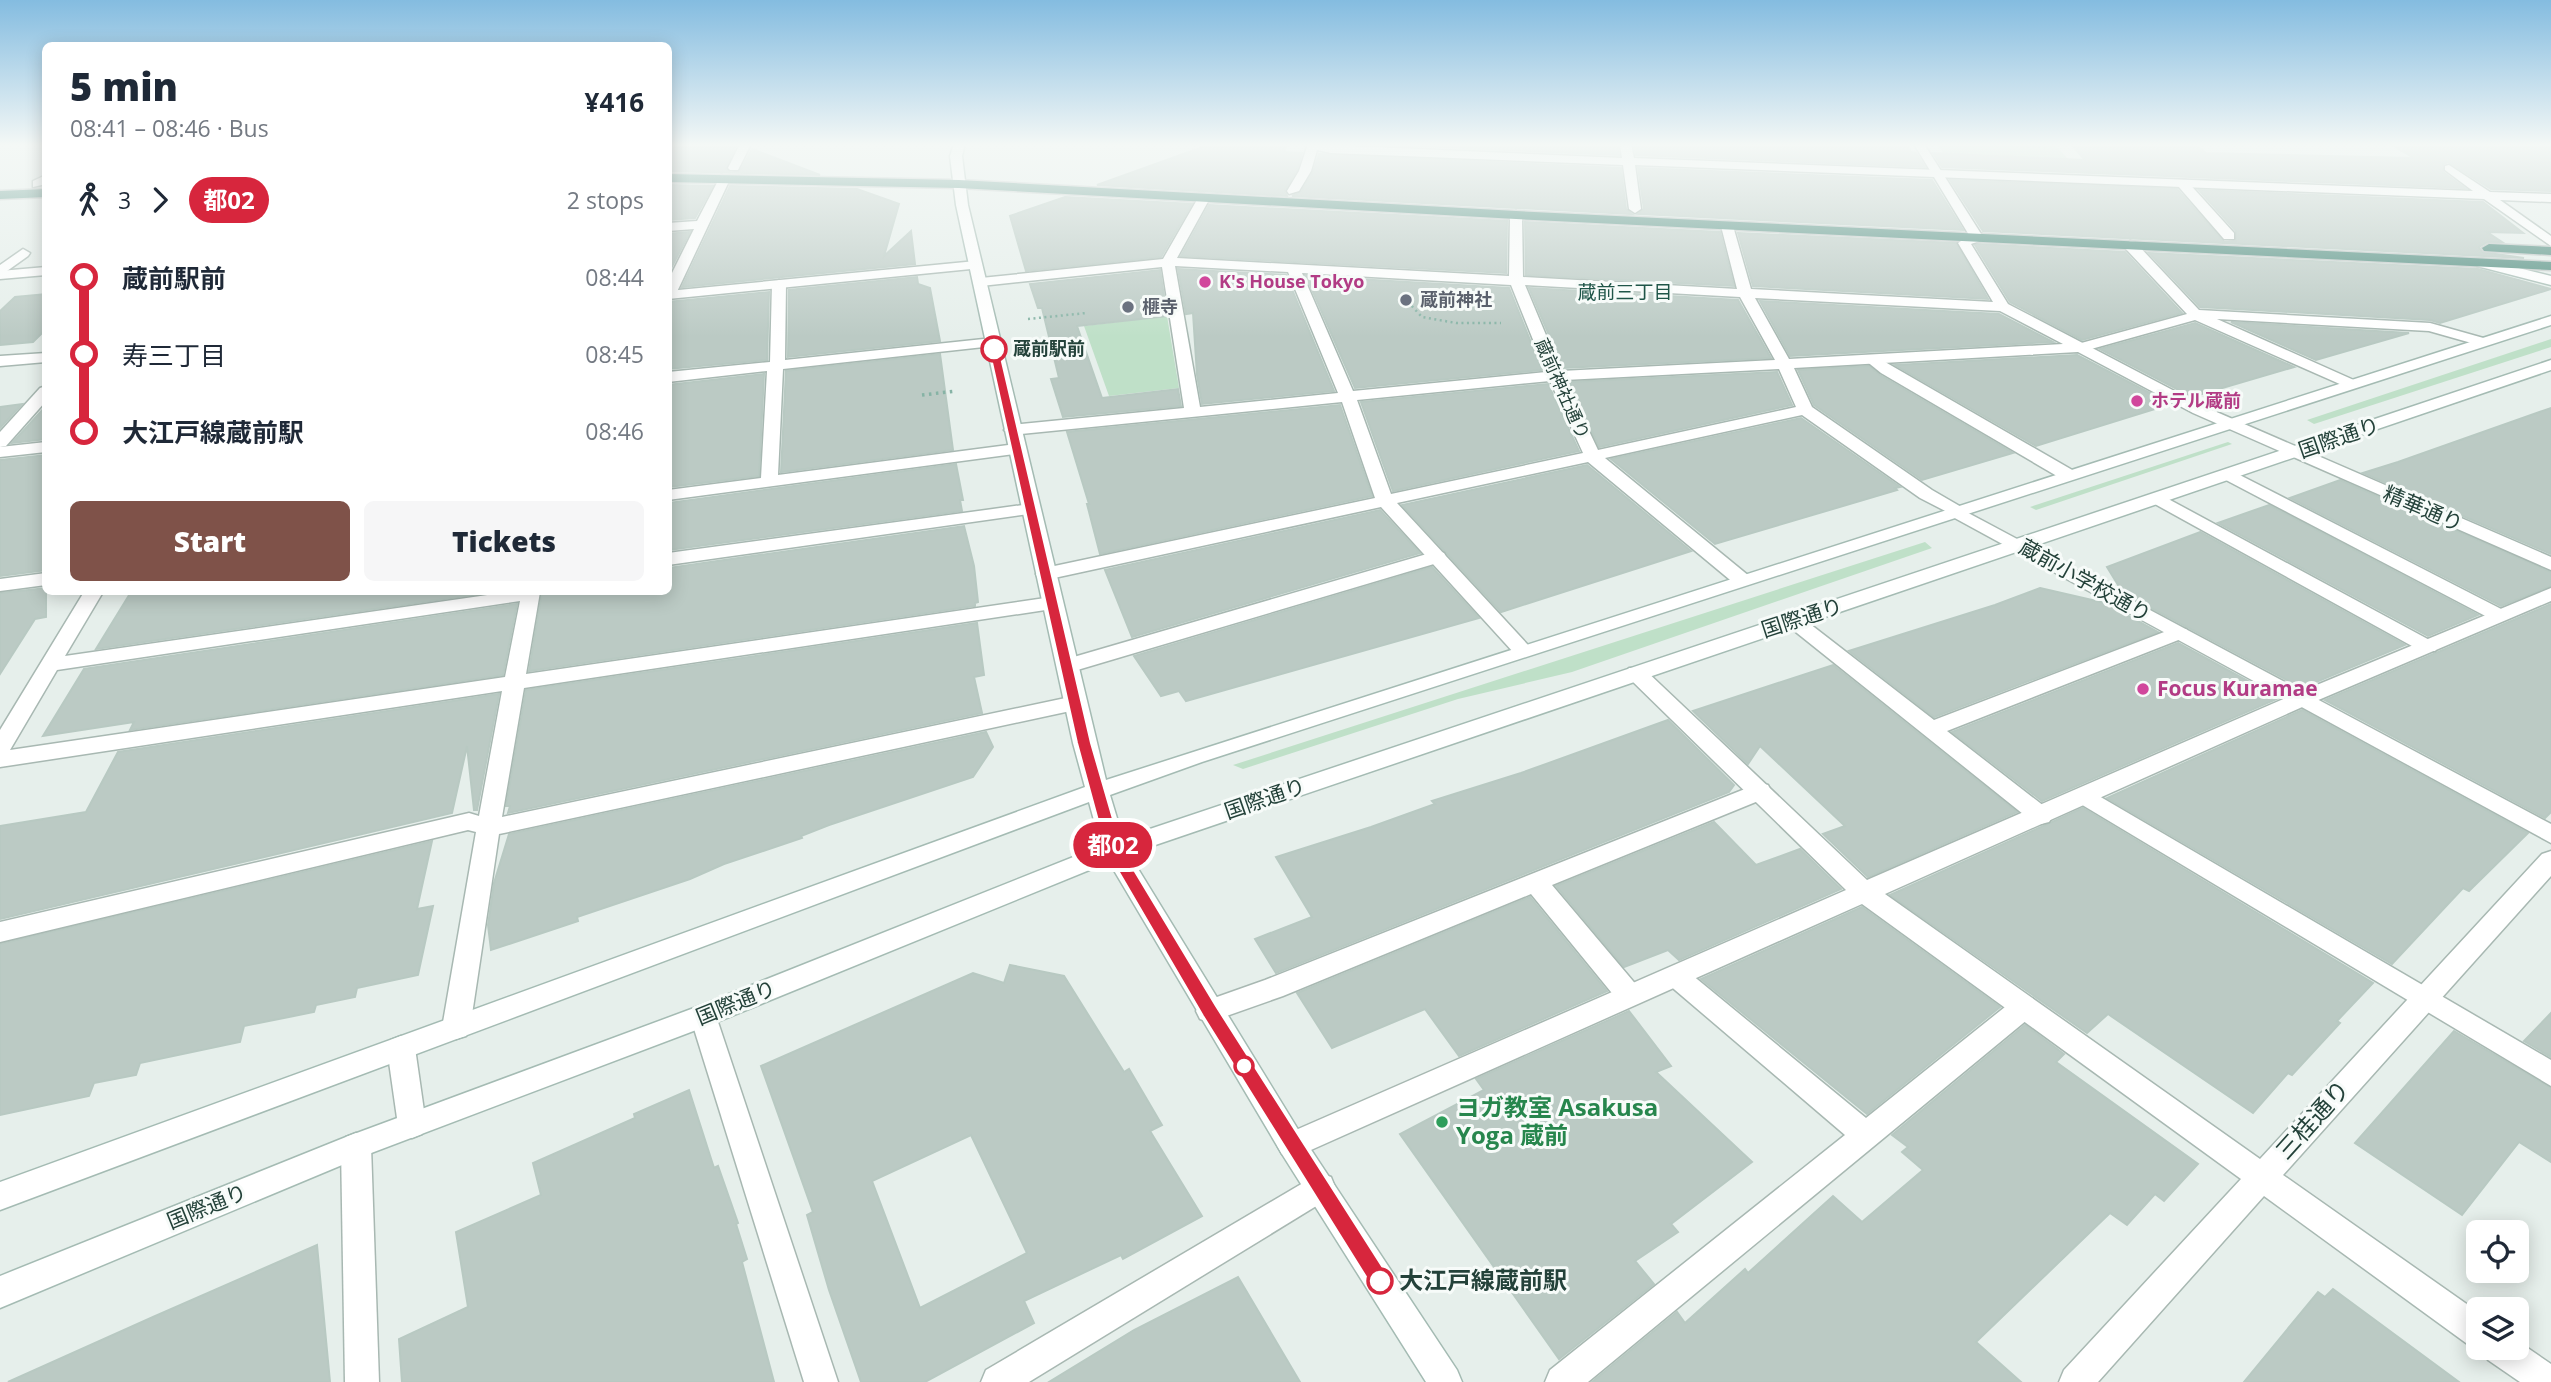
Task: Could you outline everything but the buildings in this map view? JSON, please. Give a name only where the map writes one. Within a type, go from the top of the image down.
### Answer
[{"type":"highway","points":[[1397,208],[1727,226],[2223,236]]},
{"type":"highway","points":[[1626,208],[1973,231],[2130,245],[2551,266]]},
{"type":"highway","points":[[2476,248],[2551,251]]},
{"type":"street","points":[[672,288],[710,208]]},
{"type":"street","points":[[965,208],[1045,574],[1096,790],[1114,850],[1292,1145],[1445,1382]]},
{"type":"street","points":[[1193,412],[1168,262],[1198,208]]},
{"type":"street","points":[[1959,208],[1973,231],[1964,243],[2003,307]]},
{"type":"street","points":[[2202,208],[2223,236]]},
{"type":"street","points":[[2503,208],[2551,242]]},
{"type":"street","name":"蔵前神社通り","points":[[1516,215],[1516,280],[1555,376],[1593,457],[1742,580]]},
{"type":"street","points":[[672,227],[701,225]]},
{"type":"street","points":[[1045,574],[1805,410],[1785,365],[1745,293],[1727,226]]},
{"type":"street","points":[[2130,245],[2196,315],[2351,384]]},
{"type":"street","points":[[0,273],[23,253]]},
{"type":"street","points":[[2465,261],[2507,267],[2551,281]]},
{"type":"street","points":[[672,295],[779,284],[1168,262],[2003,307]]},
{"type":"street","points":[[1293,268],[1348,397],[1385,501],[1521,649]]},
{"type":"street","points":[[0,273],[42,271]]},
{"type":"street","points":[[769,482],[777,366],[779,284]]},
{"type":"street","name":"精華通り","points":[[2003,307],[2228,423],[2551,564]]},
{"type":"street","points":[[1012,429],[1555,376],[2079,348],[2196,315],[2430,327],[2482,342]]},
{"type":"street","points":[[0,1196],[1096,790],[1521,649],[1958,512],[2551,320]]},
{"type":"street","points":[[672,377],[993,342]]},
{"type":"street","points":[[0,361],[42,356]]},
{"type":"street","points":[[1873,360],[2068,475]]},
{"type":"street","name":"国際通り","points":[[0,1292],[356,1146],[704,1016],[1114,850],[2551,365]]},
{"type":"street","points":[[0,442],[42,395]]},
{"type":"street","name":"蔵前小学校通り","points":[[1805,410],[1926,495],[2551,834]]},
{"type":"street","points":[[0,452],[42,447]]},
{"type":"street","points":[[672,494],[1016,449]]},
{"type":"street","points":[[2230,475],[2500,616]]},
{"type":"street","points":[[2159,499],[2428,646]]},
{"type":"street","points":[[672,558],[1030,509]]},
{"type":"street","points":[[1067,666],[1437,557]]},
{"type":"street","points":[[0,585],[42,580]]},
{"type":"street","points":[[1292,1145],[1864,892],[2087,797],[2302,699],[2551,594]]},
{"type":"street","points":[[0,748],[91,595]]},
{"type":"street","points":[[49,664],[517,595]]},
{"type":"street","points":[[456,1028],[488,828],[531,595]]},
{"type":"street","points":[[0,759],[515,685],[1052,603]]},
{"type":"street","points":[[1794,621],[2040,816]]},
{"type":"street","points":[[1931,729],[2179,633]]},
{"type":"street","points":[[1636,673],[1864,892],[2466,1323]]},
{"type":"street","points":[[0,932],[468,821],[488,828],[1076,703]]},
{"type":"street","points":[[1209,1011],[1274,988],[1760,791]]},
{"type":"street","points":[[2087,797],[2551,1074]]},
{"type":"street","name":"三桂通り","points":[[2076,1382],[2551,860]]},
{"type":"street","points":[[1535,882],[1629,995]]},
{"type":"street","points":[[1677,977],[1866,1135]]},
{"type":"street","points":[[1562,1382],[2024,1007]]},
{"type":"street","points":[[704,1016],[821,1382]]},
{"type":"street","points":[[401,1048],[412,1125]]},
{"type":"street","points":[[356,1146],[362,1382]]},
{"type":"street","points":[[998,1382],[1320,1187]]},
{"type":"street","points":[[2517,1360],[2548,1382]]},
{"type":"path","points":[[1405,299],[1422,317],[1444,321],[1533,323]]},
{"type":"path","points":[[1027,319],[1086,313]]},
{"type":"path","points":[[922,395],[956,391]]},
{"type":"green space","points":[[1167,316],[1179,388],[1109,396],[1084,326]]},
{"type":"green space","points":[[2551,339],[2551,347],[2314,424],[2307,420]]},
{"type":"green space","points":[[2228,442],[2232,444],[2036,510],[2030,507]]},
{"type":"green space","points":[[1925,542],[1932,548],[1572,672],[1458,699],[1243,769],[1233,765]]},
{"type":"bus line","name":"都02","points":[[994,349],[1084,743],[1114,850],[1209,1011],[1380,1281]]},
{"type":"place","name":"K's House Tokyo","points":[[1205,282]]},
{"type":"place","name":"蔵前神社","points":[[1406,300]]},
{"type":"place","name":"榧寺","points":[[1128,307]]},
{"type":"place","name":"蔵前駅前","points":[[994,349]]},
{"type":"place","name":"ホテル蔵前","points":[[2137,401]]},
{"type":"place","name":"Focus Kuramae","points":[[2143,689]]},
{"type":"place","name":"ヨガ教室 Asakusa Yoga 蔵前","points":[[1442,1122]]},
{"type":"place","name":"大江戸線蔵前駅","points":[[1380,1281]]},
{"type":"district","name":"蔵前三丁目","points":[[1625,292]]}]
